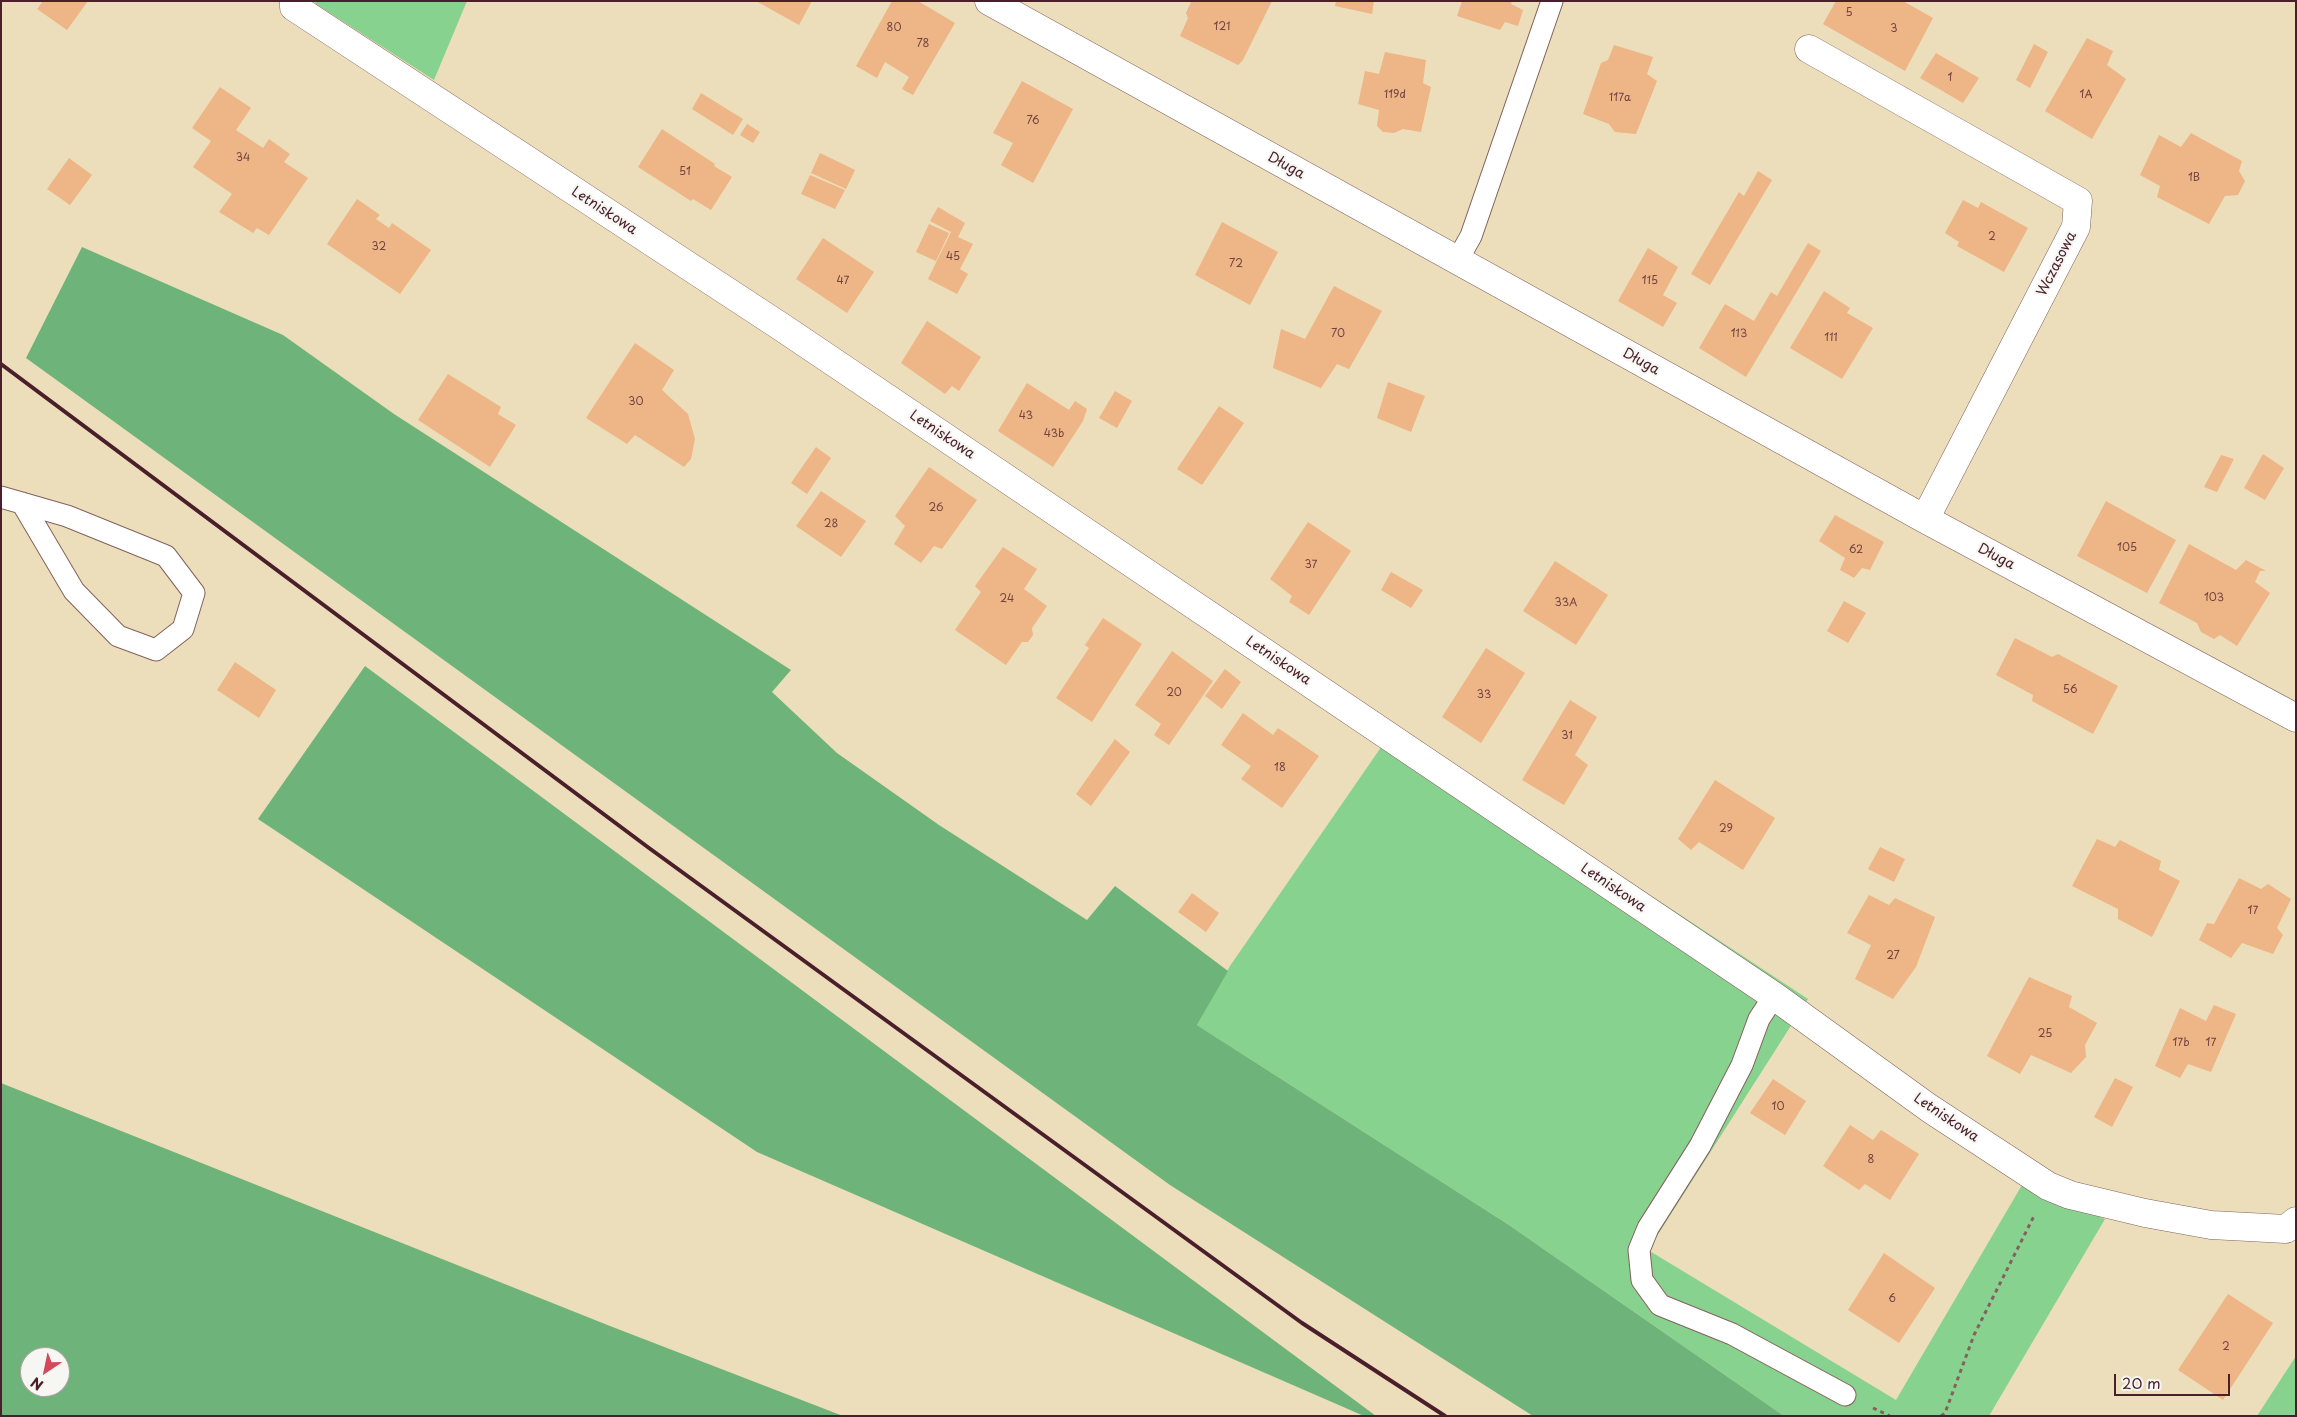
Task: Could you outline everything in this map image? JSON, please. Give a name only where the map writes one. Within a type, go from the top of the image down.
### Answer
[{"type":"street","name":"Letniskowa","points":[[294,1],[294,7],[783,328],[1774,996],[1930,1108],[2048,1186],[2079,1197],[2145,1213],[2211,1225],[2286,1229],[2296,1221]]},
{"type":"street","name":"Długa","points":[[989,1],[1925,519],[2296,718]]},
{"type":"street","name":"Wczasowa","points":[[1809,49],[2078,201],[2076,227],[1925,519]]},
{"type":"lane","points":[[1457,261],[1471,236],[1552,1]]},
{"type":"lane","points":[[1,498],[22,503],[67,516],[166,556],[194,593],[184,629],[156,650],[118,636],[74,590],[22,503]]},
{"type":"lane","points":[[1774,996],[1759,1019],[1742,1065],[1700,1146],[1648,1228],[1639,1250],[1642,1280],[1660,1305],[1732,1334],[1845,1395]]},
{"type":"path","points":[[1941,1416],[1945,1413],[1974,1335],[2048,1186]]},
{"type":"green space","points":[[315,1],[467,1],[434,80],[316,4]]},
{"type":"green space","points":[[82,247],[283,335],[394,414],[791,670],[772,692],[837,753],[939,825],[1087,920],[1115,886],[1228,971],[1197,1025],[1509,1225],[1784,1416],[1533,1416],[1170,1185],[26,358]]},
{"type":"green space","points":[[365,666],[1376,1416],[1364,1416],[757,1152],[258,819]]},
{"type":"green space","points":[[1395,727],[1808,999],[1648,1250],[1896,1400],[2022,1185],[2105,1219],[1989,1416],[1784,1416],[1509,1225],[1197,1025],[1230,966]]},
{"type":"green space","points":[[1,1083],[610,1326],[843,1416],[1,1416]]},
{"type":"green space","points":[[2296,1356],[2296,1416],[2257,1416]]},
{"type":"building","points":[[43,1],[88,1],[67,30],[37,9]]},
{"type":"building","points":[[756,1],[812,1],[799,25]]},
{"type":"building","points":[[892,1],[918,1],[955,23],[913,95],[902,89],[909,77],[885,62],[877,78],[856,66]]},
{"type":"building","points":[[1272,1],[1243,60],[1238,65],[1180,36],[1188,18],[1186,13],[1191,2]]},
{"type":"building","points":[[1336,1],[1374,1],[1372,14],[1335,6]]},
{"type":"building","points":[[1462,1],[1512,1],[1511,4],[1523,10],[1518,26],[1505,22],[1500,30],[1457,16]]},
{"type":"building","points":[[1836,1],[1903,1],[1933,18],[1905,71],[1823,24]]},
{"type":"building","points":[[2087,38],[2113,51],[2107,65],[2126,79],[2092,139],[2045,111]]},
{"type":"building","points":[[2034,44],[2048,52],[2030,88],[2016,80]]},
{"type":"building","points":[[1614,45],[1653,57],[1647,74],[1657,81],[1636,134],[1615,132],[1609,124],[1583,114],[1601,63],[1608,60]]},
{"type":"building","points":[[1385,52],[1426,60],[1423,83],[1431,87],[1421,132],[1403,129],[1394,133],[1383,132],[1377,126],[1379,110],[1358,104],[1365,71],[1379,74]]},
{"type":"building","points":[[1936,53],[1979,78],[1963,103],[1920,78]]},
{"type":"building","points":[[1022,81],[1073,109],[1033,183],[1001,165],[1013,143],[993,133]]},
{"type":"building","points":[[220,87],[251,108],[236,130],[263,148],[269,139],[290,154],[284,162],[308,178],[269,235],[257,228],[253,233],[219,212],[232,194],[193,167],[211,141],[192,128]]},
{"type":"building","points":[[701,93],[743,119],[733,135],[692,109]]},
{"type":"building","points":[[747,124],[760,132],[753,143],[740,135]]},
{"type":"building","points":[[662,129],[732,177],[711,210],[693,199],[691,201],[638,167]]},
{"type":"building","points":[[2191,133],[2242,161],[2239,171],[2245,181],[2238,195],[2225,196],[2209,224],[2157,197],[2160,186],[2140,175],[2159,135],[2181,147]]},
{"type":"building","points":[[820,153],[855,170],[846,189],[811,173]]},
{"type":"building","points":[[69,158],[92,175],[70,205],[47,189]]},
{"type":"building","points":[[1758,171],[1772,180],[1710,285],[1691,274],[1739,192],[1744,196]]},
{"type":"building","points":[[810,175],[845,190],[835,209],[801,194]]},
{"type":"building","points":[[357,199],[380,215],[376,219],[389,228],[392,223],[431,250],[400,294],[327,244]]},
{"type":"building","points":[[1963,200],[1978,208],[1981,202],[2028,228],[2004,272],[1957,246],[1959,242],[1945,233]]},
{"type":"building","points":[[938,207],[965,223],[958,237],[973,244],[960,269],[968,274],[957,294],[928,279],[951,232],[930,221]]},
{"type":"building","points":[[1222,222],[1278,252],[1250,305],[1195,275]]},
{"type":"building","points":[[929,224],[949,233],[936,261],[916,252]]},
{"type":"building","points":[[823,238],[874,272],[847,313],[796,279]]},
{"type":"building","points":[[1808,243],[1821,251],[1746,377],[1699,348],[1725,304],[1754,321],[1771,292],[1777,296]]},
{"type":"building","points":[[1648,248],[1678,267],[1663,295],[1677,303],[1663,327],[1618,301]]},
{"type":"building","points":[[1334,286],[1382,311],[1349,369],[1337,364],[1321,388],[1273,368],[1281,329],[1305,339]]},
{"type":"building","points":[[1824,291],[1850,308],[1847,313],[1873,328],[1842,379],[1790,348]]},
{"type":"building","points":[[927,321],[981,357],[959,391],[952,386],[945,394],[901,363]]},
{"type":"building","points":[[635,343],[674,370],[662,390],[688,414],[695,439],[691,459],[684,467],[635,435],[627,444],[586,418]]},
{"type":"building","points":[[448,374],[501,407],[498,414],[516,425],[490,467],[418,420]]},
{"type":"building","points":[[1388,382],[1425,396],[1411,432],[1377,418]]},
{"type":"building","points":[[1027,383],[1069,410],[1075,401],[1087,409],[1083,421],[1053,467],[998,431]]},
{"type":"building","points":[[1115,391],[1132,401],[1117,428],[1099,418]]},
{"type":"building","points":[[1219,406],[1244,423],[1202,485],[1177,469]]},
{"type":"building","points":[[816,447],[831,458],[807,494],[791,483]]},
{"type":"building","points":[[2263,454],[2284,468],[2265,500],[2244,488]]},
{"type":"building","points":[[2221,455],[2234,459],[2217,492],[2204,487]]},
{"type":"building","points":[[929,467],[977,500],[942,549],[934,546],[921,563],[894,544],[905,526],[895,516]]},
{"type":"building","points":[[821,491],[866,521],[841,557],[796,526]]},
{"type":"building","points":[[2106,501],[2176,540],[2147,593],[2077,556]]},
{"type":"building","points":[[1835,515],[1884,542],[1870,570],[1862,568],[1854,578],[1840,570],[1845,558],[1819,541]]},
{"type":"building","points":[[1308,522],[1351,551],[1309,615],[1289,602],[1292,596],[1270,579]]},
{"type":"building","points":[[2189,544],[2236,570],[2246,560],[2266,571],[2260,571],[2255,582],[2270,593],[2237,646],[2220,635],[2214,639],[2201,632],[2197,623],[2159,603]]},
{"type":"building","points":[[1003,547],[1037,569],[1024,589],[1047,606],[1032,628],[1033,635],[1028,642],[1022,642],[1006,665],[955,630],[981,592],[975,586]]},
{"type":"building","points":[[1555,561],[1608,595],[1576,645],[1523,611]]},
{"type":"building","points":[[1391,572],[1423,590],[1411,608],[1381,590]]},
{"type":"building","points":[[1844,601],[1866,613],[1848,643],[1827,631]]},
{"type":"building","points":[[1103,618],[1142,644],[1092,722],[1056,698],[1089,648],[1085,645]]},
{"type":"building","points":[[2015,638],[2052,657],[2058,654],[2118,686],[2093,734],[2032,701],[2033,695],[1996,675]]},
{"type":"building","points":[[1486,648],[1525,673],[1481,743],[1442,717]]},
{"type":"building","points":[[1172,651],[1213,681],[1169,745],[1154,735],[1161,724],[1135,705]]},
{"type":"building","points":[[235,662],[276,690],[259,718],[217,690]]},
{"type":"building","points":[[1225,669],[1241,682],[1222,709],[1205,696]]},
{"type":"building","points":[[1570,700],[1597,717],[1575,755],[1588,765],[1564,805],[1522,780]]},
{"type":"building","points":[[1243,713],[1273,735],[1278,728],[1319,756],[1282,808],[1241,779],[1251,766],[1221,745]]},
{"type":"building","points":[[1115,739],[1130,752],[1091,806],[1076,794]]},
{"type":"building","points":[[1715,780],[1775,818],[1743,870],[1699,842],[1691,850],[1678,839]]},
{"type":"building","points":[[2097,839],[2115,847],[2120,840],[2161,861],[2159,870],[2180,881],[2152,937],[2118,919],[2118,909],[2072,886]]},
{"type":"building","points":[[1880,847],[1905,859],[1894,882],[1868,869]]},
{"type":"building","points":[[2239,878],[2261,889],[2268,884],[2291,899],[2277,928],[2283,935],[2273,954],[2242,943],[2231,958],[2199,940],[2207,923],[2214,924]]},
{"type":"building","points":[[1192,893],[1219,913],[1206,932],[1178,912]]},
{"type":"building","points":[[1869,895],[1889,905],[1895,898],[1935,917],[1916,967],[1893,999],[1855,979],[1871,945],[1847,933]]},
{"type":"building","points":[[2029,977],[2072,996],[2069,1007],[2097,1023],[2085,1045],[2086,1057],[2071,1073],[2031,1055],[2020,1074],[1987,1056]]},
{"type":"building","points":[[2214,1005],[2236,1014],[2211,1072],[2188,1064],[2180,1078],[2155,1066],[2180,1008],[2206,1021]]},
{"type":"building","points":[[2115,1078],[2133,1087],[2112,1127],[2094,1117]]},
{"type":"building","points":[[1773,1079],[1806,1101],[1785,1135],[1750,1113]]},
{"type":"building","points":[[1850,1125],[1873,1140],[1881,1130],[1919,1154],[1890,1200],[1865,1184],[1859,1190],[1823,1166]]},
{"type":"building","points":[[1884,1253],[1935,1288],[1899,1343],[1848,1310]]},
{"type":"building","points":[[2228,1294],[2273,1323],[2223,1400],[2178,1370]]},
{"type":"railway","points":[[1,364],[649,848],[1302,1323],[1445,1416]]}]
